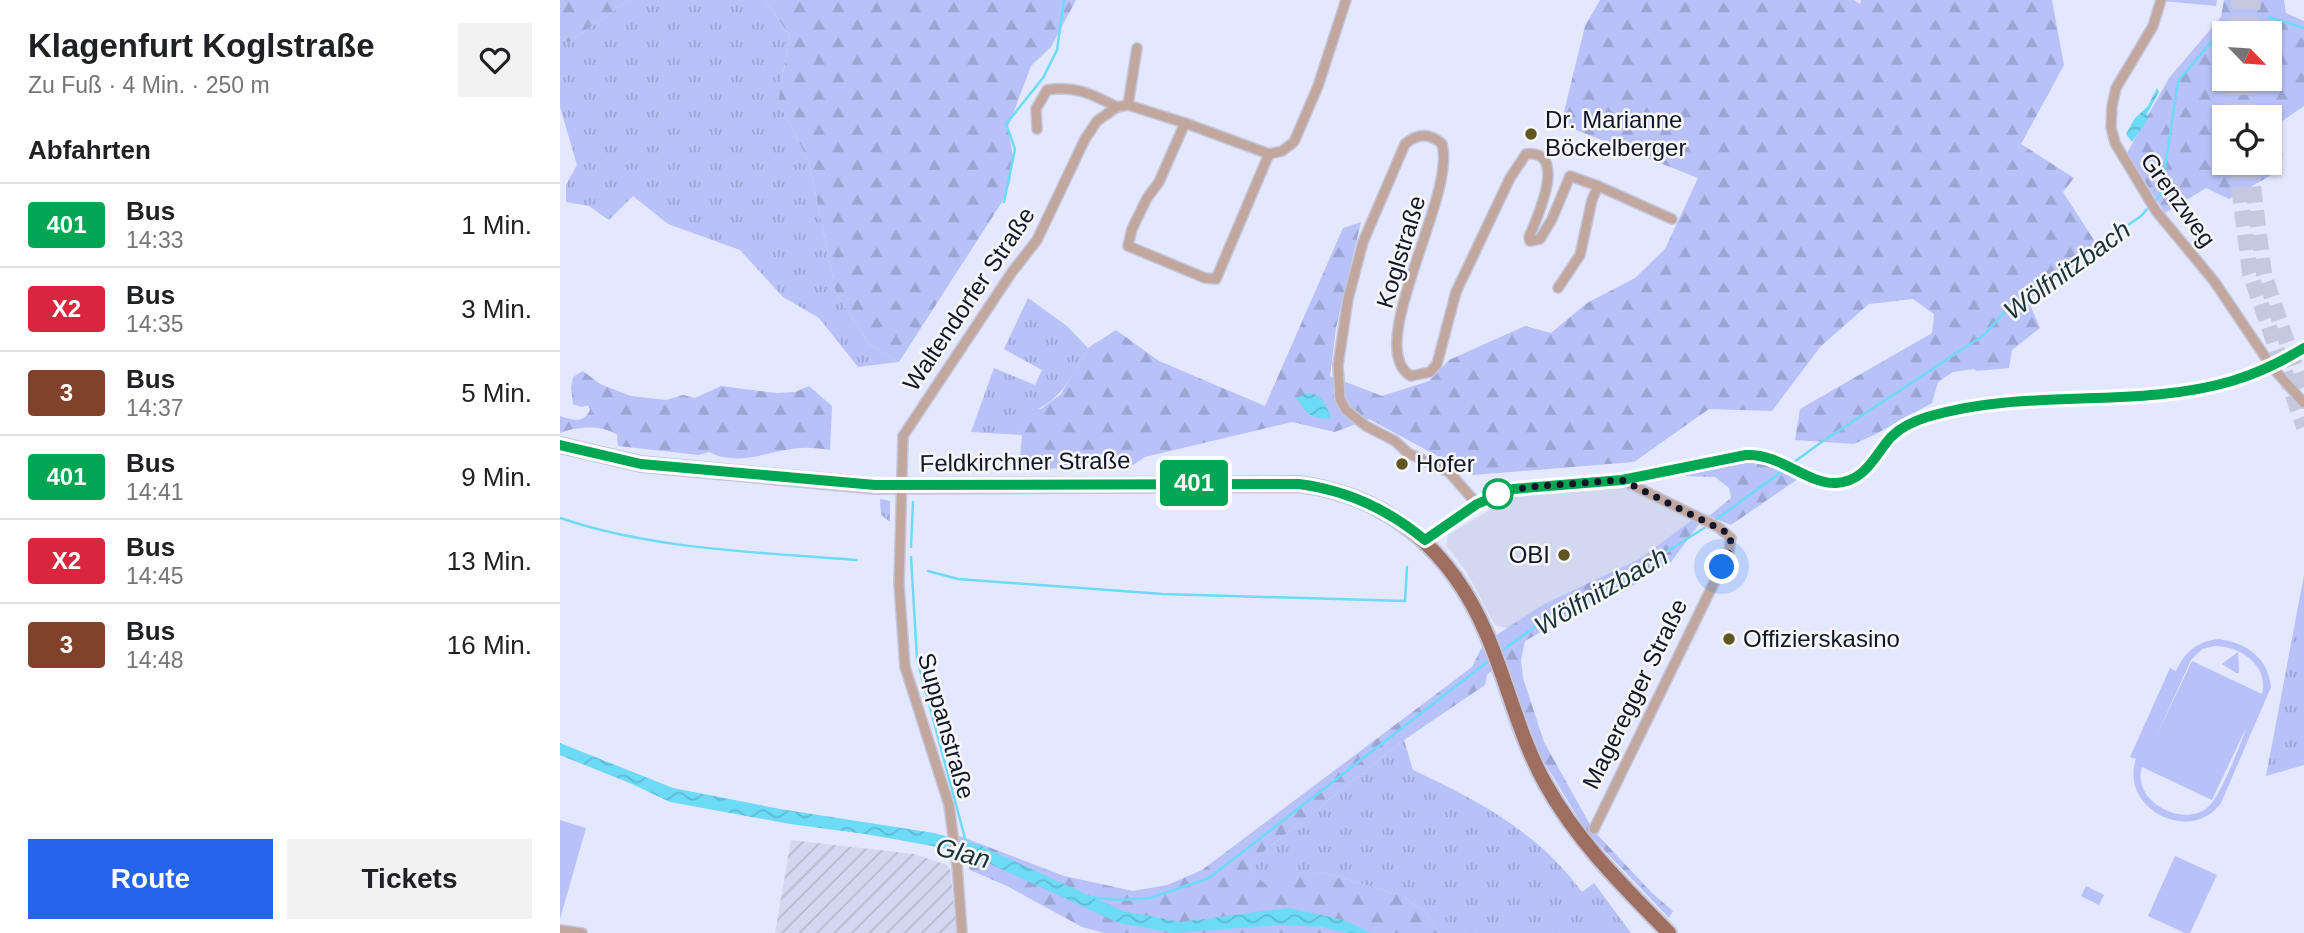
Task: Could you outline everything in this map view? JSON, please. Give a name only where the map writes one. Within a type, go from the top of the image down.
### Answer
[{"type":"main road","name":"Feldkirchner Straße","points":[[560,445],[641,464],[900,486],[1299,484],[1336,491],[1391,516],[1425,540],[1453,573],[1468,596],[1488,637]]},
{"type":"main road","name":"Mageregger Straße","points":[[1488,637],[1524,740],[1557,804],[1603,865],[1669,933]]},
{"type":"street","points":[[1037,129],[1036,109],[1047,90],[1065,87],[1097,97],[1117,107],[1128,105],[1185,123],[1269,154],[1282,151],[1294,142],[1318,86],[1346,0]]},
{"type":"street","name":"Grenzweg","points":[[2161,0],[2152,26],[2121,77],[2112,106],[2111,127],[2116,143],[2156,212],[2214,281],[2272,367],[2304,403]]},
{"type":"street","points":[[1128,105],[1137,48]]},
{"type":"street","name":"Waltendorfer Straße","points":[[900,486],[903,436],[1012,272],[1037,240],[1085,139],[1097,121],[1117,107]]},
{"type":"street","points":[[1185,123],[1159,182],[1147,198],[1137,219],[1128,246],[1205,278],[1216,279],[1269,154]]},
{"type":"street","name":"Koglstraße","points":[[1477,504],[1449,472],[1408,453],[1395,441],[1366,426],[1346,410],[1340,399],[1338,365],[1348,299],[1363,242],[1405,144],[1420,135],[1436,138],[1442,144],[1445,155],[1444,171],[1429,228],[1399,320],[1396,348],[1398,360],[1404,372],[1411,376],[1430,372],[1437,364],[1456,292],[1510,178],[1526,154],[1535,153],[1541,156],[1548,171],[1546,193],[1529,237],[1530,242],[1540,239],[1552,219],[1570,176],[1672,219]]},
{"type":"street","points":[[1558,288],[1580,255],[1592,200],[1598,186]]},
{"type":"street","points":[[1425,540],[1477,504],[1513,489],[1622,480],[1746,455],[1756,454],[1835,483],[1848,481],[1861,474],[1902,428],[1948,411],[2010,402],[2167,393],[2231,381],[2272,367],[2304,348]]},
{"type":"street","name":"Mageregger Straße","points":[[1594,829],[1729,552],[1731,538],[1718,527],[1622,480]]},
{"type":"street","name":"Suppanstraße","points":[[900,486],[899,584],[905,667],[943,784],[953,830],[962,933]]},
{"type":"street","points":[[560,930],[582,933]]},
{"type":"shaded area","points":[[1626,486],[1692,520],[1639,559],[1544,604],[1509,629],[1495,625],[1466,571],[1446,545],[1448,535],[1508,499],[1531,491]]},
{"type":"shaded area","points":[[791,840],[914,854],[947,865],[950,869],[957,933],[775,933]]},
{"type":"green space","points":[[560,0],[629,0],[568,43],[560,36]]},
{"type":"green space","points":[[629,0],[765,0],[790,36],[778,101],[809,162],[836,293],[870,345],[899,362],[858,367],[819,318],[783,297],[740,250],[668,224],[633,196],[609,220],[589,206],[566,202],[566,185],[577,165],[560,107],[560,36],[568,43]]},
{"type":"green space","points":[[765,0],[1076,0],[1051,47],[1031,66],[1008,127],[1013,157],[1010,182],[1002,202],[899,362],[870,345],[836,293],[809,162],[778,101],[790,36]]},
{"type":"green space","points":[[1600,0],[1854,0],[1860,4],[1861,0],[2052,0],[2064,65],[2021,144],[2074,178],[2063,192],[2099,248],[2028,300],[2040,328],[2012,350],[2009,368],[1953,372],[1938,382],[1932,403],[1854,444],[1795,440],[1800,409],[1932,333],[1934,314],[1913,299],[1869,304],[1821,346],[1772,411],[1709,409],[1634,462],[1473,475],[1369,419],[1335,432],[1292,422],[1145,457],[1133,465],[1019,470],[1022,435],[1020,416],[1028,407],[1041,409],[1061,394],[1088,348],[1116,330],[1159,361],[1265,406],[1343,228],[1361,222],[1336,328],[1330,376],[1382,396],[1429,381],[1449,360],[1525,326],[1551,333],[1587,303],[1635,278],[1665,249],[1698,178],[1561,124],[1585,26]]},
{"type":"green space","points":[[2152,0],[2217,0],[2216,6]]},
{"type":"green space","points":[[2224,0],[2284,0],[2286,13],[2304,21],[2304,106],[2282,121],[2282,105],[2212,105],[2212,175],[2271,175],[2229,199],[2206,188],[2165,213],[2127,153],[2169,78],[2212,28],[2212,91],[2282,91],[2282,21],[2218,21]]},
{"type":"green space","points":[[1028,298],[1067,326],[1088,348],[1055,398],[1021,416],[1022,435],[971,432],[994,368],[1035,385],[1042,370],[1004,349]]},
{"type":"green space","points":[[583,371],[600,384],[631,396],[666,400],[683,395],[695,398],[721,386],[776,393],[795,392],[809,386],[832,406],[830,450],[802,448],[732,458],[709,452],[699,455],[618,446],[617,435],[604,429],[581,428],[560,433],[560,416],[573,420],[581,419],[590,410],[588,405],[582,407],[573,404],[573,377]]},
{"type":"green space","points":[[1759,462],[1798,479],[1731,525],[1709,516],[1731,498],[1729,488],[1715,477],[1683,476],[1739,463]]},
{"type":"green space","points":[[880,499],[890,501],[890,522],[881,515]]},
{"type":"green space","points":[[1692,520],[1700,523],[1671,562],[1621,593],[1595,601],[1525,641],[1521,660],[1523,678],[1544,742],[1593,830],[1652,893],[1673,911],[1669,918],[1586,831],[1540,755],[1495,636],[1544,604],[1639,559]]},
{"type":"green space","points":[[2304,575],[2304,765],[2266,776]]},
{"type":"green space","points":[[2219,639],[2247,648],[2261,660],[2271,687],[2221,803],[2208,815],[2193,821],[2176,821],[2161,816],[2148,806],[2138,793],[2134,777],[2136,759],[2130,757],[2170,668],[2176,671],[2183,658],[2193,649],[2204,642]],"holes":[[[2215,646],[2234,650],[2251,660],[2261,675],[2262,694],[2192,661],[2155,739],[2191,660],[2202,649]],[[2246,728],[2224,782],[2208,807],[2198,813],[2173,813],[2151,800],[2144,791],[2142,767],[2212,800]]]},
{"type":"green space","points":[[1484,643],[1492,670],[1487,675],[1485,685],[1404,740],[1252,861],[1251,872],[1265,884],[1322,872],[1400,895],[1424,911],[1440,933],[1104,933],[1082,927],[1007,886],[970,870],[957,835],[1064,876],[1133,891],[1167,885],[1202,870],[1472,667]]},
{"type":"green space","points":[[2238,652],[2239,673],[2236,673],[2222,664]]},
{"type":"green space","points":[[1404,740],[1413,770],[1484,806],[1527,835],[1565,871],[1582,892],[1594,883],[1631,933],[1440,933],[1424,911],[1400,895],[1322,872],[1265,885],[1251,872],[1252,861]]},
{"type":"green space","points":[[560,820],[586,828],[560,919]]},
{"type":"green space","points":[[2175,856],[2217,875],[2190,933],[2148,916]]},
{"type":"green space","points":[[2086,886],[2104,895],[2099,905],[2081,896]]},
{"type":"water","points":[[2157,88],[2159,92],[2147,114],[2149,118],[2132,142],[2126,134],[2135,118],[2148,106]]},
{"type":"water","points":[[1308,393],[1317,395],[1322,400],[1331,415],[1329,419],[1312,416],[1303,408],[1296,398]]},
{"type":"water","name":"Glan","points":[[560,743],[673,788],[780,809],[934,833],[979,845],[1123,911],[1181,922],[1288,908],[1344,920],[1371,933],[1347,933],[1322,927],[1280,925],[1174,933],[1119,923],[973,856],[938,847],[670,802],[560,755]]},
{"type":"waterway","points":[[1004,202],[1015,149],[1006,124],[1043,78],[1057,50],[1064,0]]},
{"type":"waterway","name":"Wölfnitzbach","points":[[2269,17],[2304,28]]},
{"type":"waterway","name":"Wölfnitzbach","points":[[2155,201],[2161,194],[2178,81],[2212,41]]},
{"type":"waterway","name":"Wölfnitzbach","points":[[1790,465],[1984,335],[2008,308],[2141,216],[2150,206]]},
{"type":"waterway","name":"Wölfnitzbach","points":[[1714,521],[1785,469]]},
{"type":"waterway","points":[[911,547],[913,502]]},
{"type":"waterway","points":[[560,518],[596,529],[669,543],[744,552],[857,560]]},
{"type":"waterway","name":"Wölfnitzbach","points":[[1500,652],[1555,612],[1628,576],[1709,525]]},
{"type":"waterway","name":"Glan","points":[[911,557],[917,659],[966,842]]},
{"type":"waterway","points":[[928,571],[958,579],[1163,594],[1405,601],[1407,567]]},
{"type":"waterway","name":"Wölfnitzbach","points":[[1091,897],[1121,900],[1150,898],[1209,878],[1492,658]]},
{"type":"tunnel","points":[[2237,21],[2239,0]]},
{"type":"tunnel","points":[[2251,21],[2253,0]]},
{"type":"tunnel","points":[[2233,91],[2234,105]]},
{"type":"tunnel","points":[[2247,91],[2248,105]]},
{"type":"tunnel","points":[[2238,175],[2250,273],[2304,427]]},
{"type":"tunnel","points":[[2252,175],[2264,274],[2304,393]]},
{"type":"bus line","name":"401","points":[[560,445],[641,464],[875,485],[1299,484],[1317,486],[1356,499],[1391,516],[1425,540],[1477,504],[1513,489],[1622,480],[1746,455],[1765,456],[1822,480],[1835,483],[1848,481],[1872,464],[1902,428],[1927,417],[1948,411],[2010,402],[2167,393],[2204,387],[2272,367],[2304,348]]},
{"type":"place","name":"Dr. Marianne Böckelberger","points":[[1531,134]]},
{"type":"place","name":"Hofer","points":[[1402,464]]},
{"type":"place","name":"OBI","points":[[1564,555]]},
{"type":"place","name":"Offizierskasino","points":[[1729,639]]},
{"type":"route","points":[[1498,494],[1528,487],[1622,480],[1726,532],[1731,538],[1729,552],[1722,567]]}]
